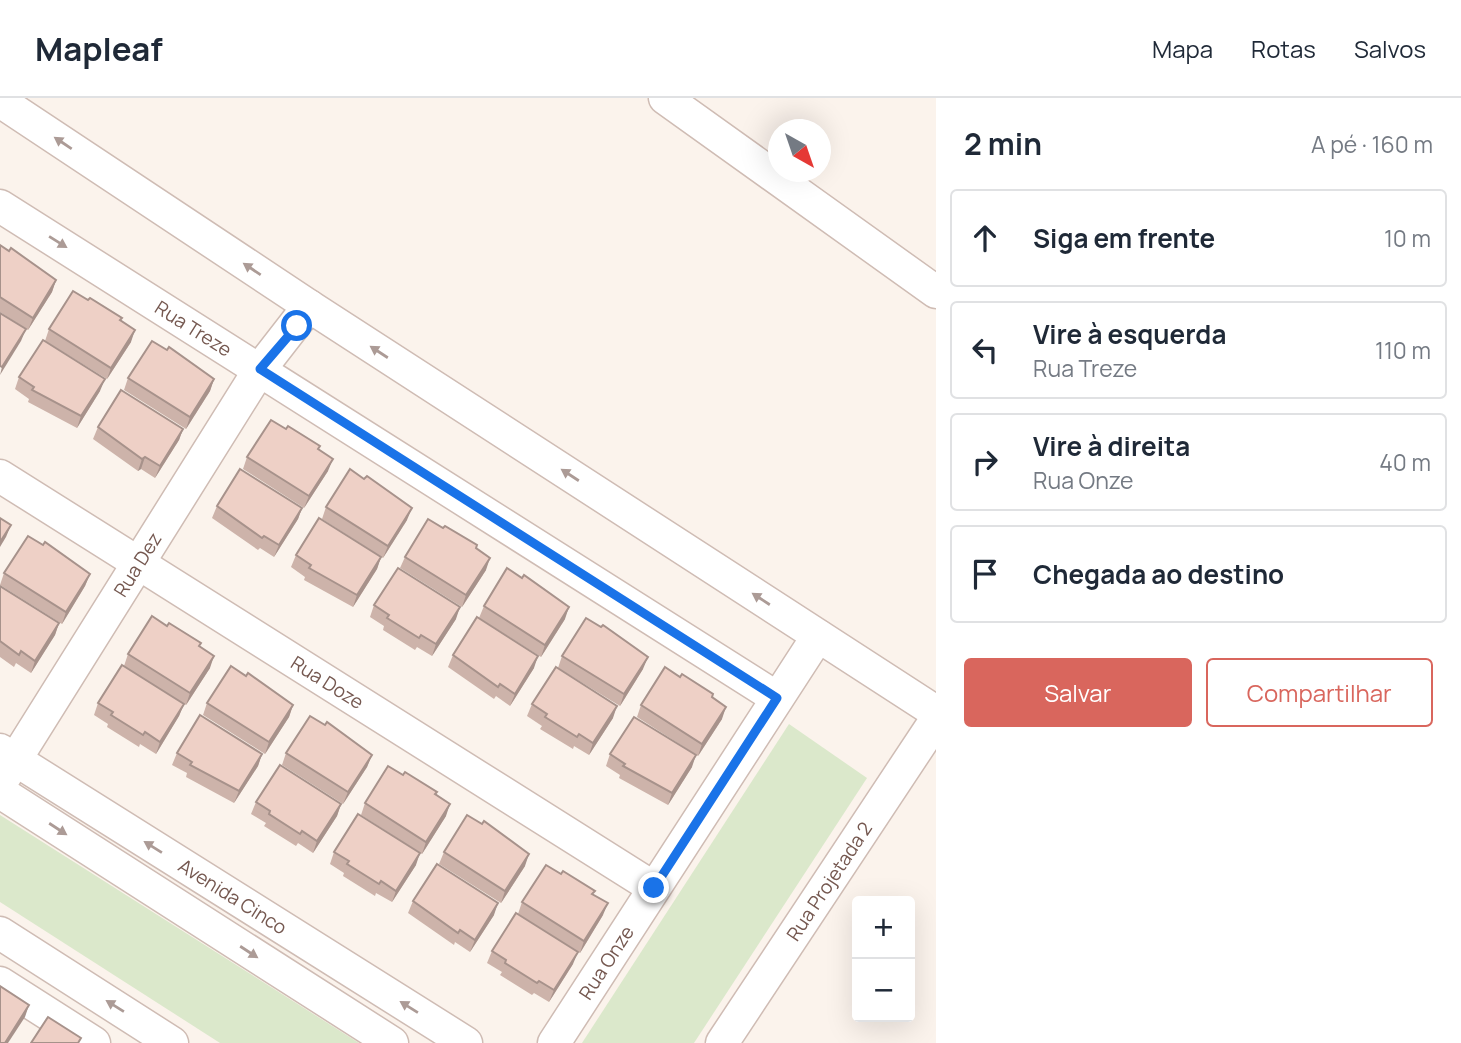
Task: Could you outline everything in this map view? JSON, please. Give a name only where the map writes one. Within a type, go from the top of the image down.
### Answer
[{"type":"street","points":[[665,98],[936,292]]},
{"type":"street","points":[[0,102],[309,306],[936,712]]},
{"type":"street","name":"Rua Treze","points":[[0,206],[777,698]]},
{"type":"street","name":"Rua Dez","points":[[5,765],[138,564],[260,369],[309,306]]},
{"type":"street","name":"Rua Doze","points":[[0,476],[654,888]]},
{"type":"street","name":"Rua Onze","points":[[554,1043],[818,636]]},
{"type":"street","name":"Rua Projetada 2","points":[[722,1043],[936,720]]},
{"type":"street","name":"Avenida Cinco","points":[[5,765],[467,1043]]},
{"type":"street","name":"Avenida Cinco","points":[[0,793],[392,1043]]},
{"type":"street","points":[[0,933],[157,1039]]},
{"type":"street","points":[[0,983],[94,1043]]},
{"type":"green space","points":[[789,724],[867,778],[694,1043],[582,1043]]},
{"type":"green space","points":[[0,815],[359,1043],[220,1043],[0,902]]},
{"type":"building","points":[[0,245],[9,251],[11,248],[56,280],[33,318],[0,297]]},
{"type":"building","points":[[73,291],[122,318],[120,320],[135,330],[111,368],[49,329]]},
{"type":"building","points":[[0,313],[26,329],[2,367],[0,366]]},
{"type":"building","points":[[43,340],[105,379],[81,416],[32,390],[34,387],[19,377]]},
{"type":"building","points":[[152,341],[167,350],[169,347],[214,379],[190,417],[128,378]]},
{"type":"building","points":[[121,390],[183,429],[160,466],[145,457],[142,459],[98,427]]},
{"type":"building","points":[[271,420],[286,429],[288,426],[320,446],[318,449],[333,459],[309,496],[247,457]]},
{"type":"building","points":[[240,469],[302,508],[279,545],[264,536],[262,538],[217,506]]},
{"type":"building","points":[[350,469],[364,479],[367,476],[412,508],[388,546],[326,507]]},
{"type":"building","points":[[0,518],[11,525],[0,542]]},
{"type":"building","points":[[319,518],[381,557],[357,595],[309,568],[311,565],[296,555]]},
{"type":"building","points":[[428,519],[477,545],[476,548],[490,558],[466,595],[405,557]]},
{"type":"building","points":[[28,536],[43,545],[45,542],[90,574],[66,612],[4,573]]},
{"type":"building","points":[[398,568],[460,607],[436,644],[421,635],[419,638],[387,618],[389,615],[374,605]]},
{"type":"building","points":[[507,568],[522,578],[524,575],[569,607],[545,645],[484,606]]},
{"type":"building","points":[[0,586],[59,623],[35,661],[21,651],[19,655],[0,641]]},
{"type":"building","points":[[152,616],[201,643],[199,646],[214,656],[190,693],[128,654]]},
{"type":"building","points":[[477,617],[538,656],[515,694],[500,684],[498,687],[453,655]]},
{"type":"building","points":[[586,618],[601,627],[603,625],[648,657],[624,694],[562,656]]},
{"type":"building","points":[[122,665],[184,704],[160,742],[111,715],[113,712],[98,703]]},
{"type":"building","points":[[231,666],[246,676],[248,673],[293,705],[269,742],[207,703]]},
{"type":"building","points":[[556,667],[617,706],[593,743],[579,734],[577,737],[545,717],[547,714],[532,704]]},
{"type":"building","points":[[665,667],[680,677],[682,674],[713,694],[712,697],[726,707],[702,744],[641,705]]},
{"type":"building","points":[[200,715],[262,754],[239,791],[190,765],[192,762],[177,753]]},
{"type":"building","points":[[310,716],[325,725],[327,722],[372,755],[348,792],[286,753]]},
{"type":"building","points":[[634,717],[696,755],[672,793],[623,766],[625,764],[610,754]]},
{"type":"building","points":[[280,765],[341,804],[317,841],[302,831],[300,834],[256,802]]},
{"type":"building","points":[[388,766],[403,775],[405,772],[437,792],[435,794],[450,804],[426,842],[365,803]]},
{"type":"building","points":[[358,814],[420,853],[396,891],[347,864],[349,861],[334,852]]},
{"type":"building","points":[[467,815],[482,824],[484,821],[529,854],[505,891],[444,852]]},
{"type":"building","points":[[437,864],[498,903],[475,940],[460,930],[458,933],[413,901]]},
{"type":"building","points":[[546,865],[561,874],[563,871],[595,891],[592,894],[608,903],[584,941],[522,902]]},
{"type":"building","points":[[516,913],[578,952],[554,990],[505,963],[506,960],[492,951]]},
{"type":"building","points":[[0,986],[29,1005],[5,1043],[0,1043]]},
{"type":"building","points":[[48,1017],[81,1038],[78,1043],[31,1043]]},
{"type":"route","points":[[297,326],[260,369],[777,698],[654,888]]}]
